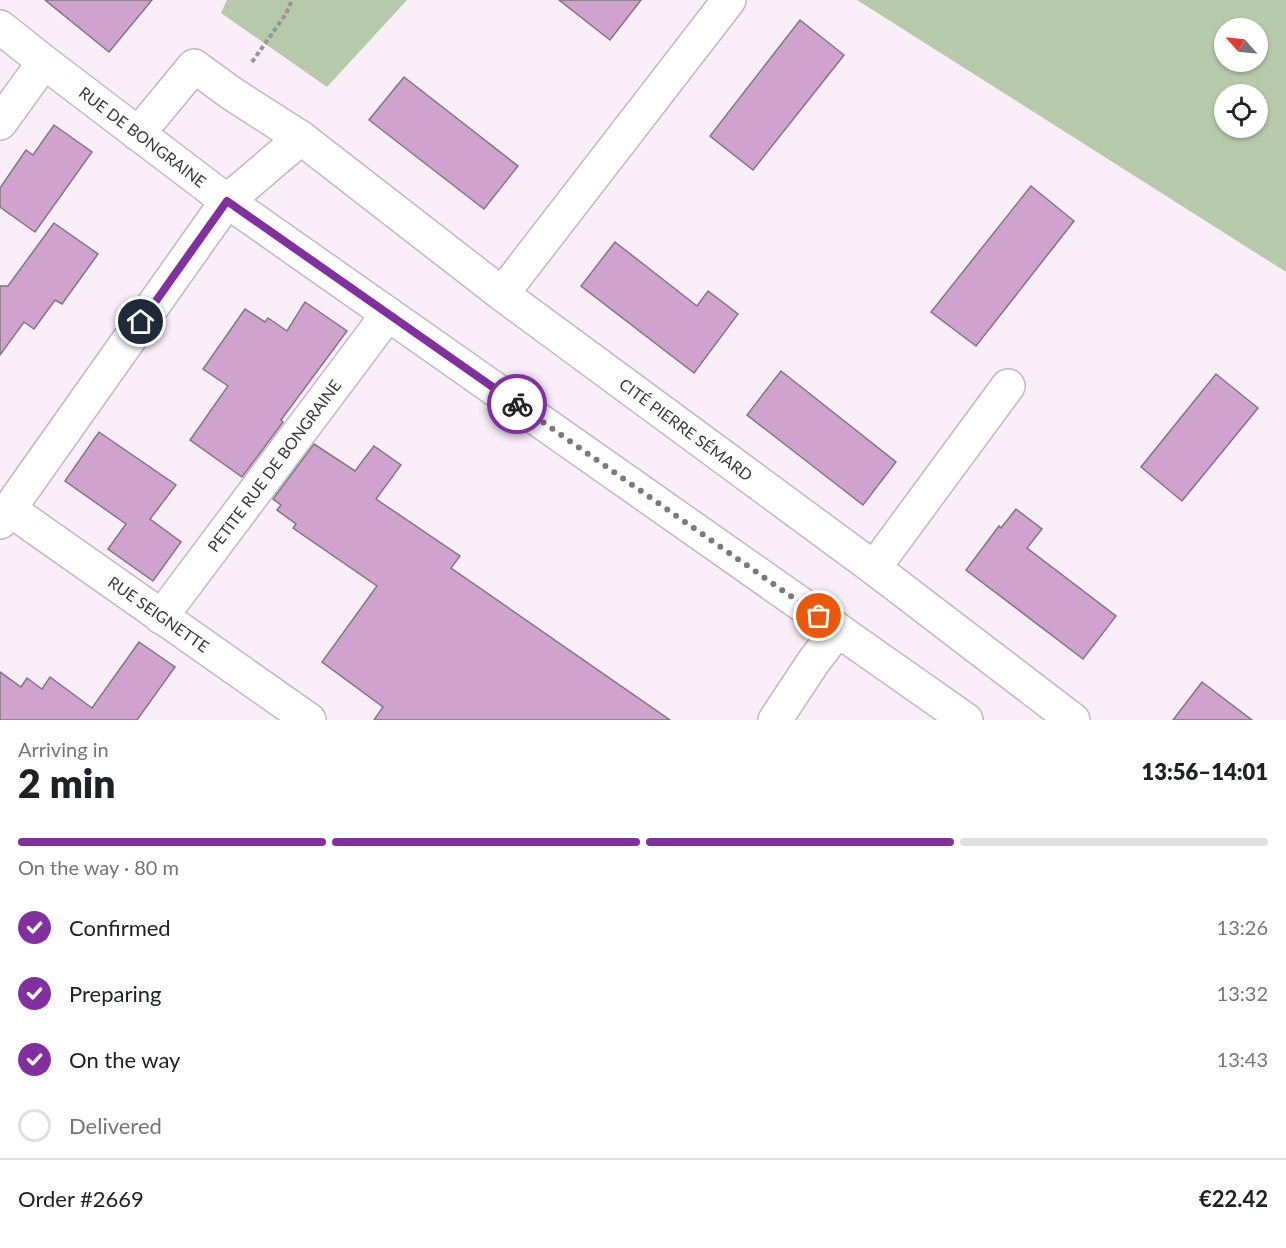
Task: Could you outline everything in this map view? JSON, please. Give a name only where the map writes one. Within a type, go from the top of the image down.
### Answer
[{"type":"street","points":[[502,294],[729,0]]},
{"type":"street","name":"RUE DE BONGRAINE","points":[[0,27],[44,63],[227,201],[966,720]]},
{"type":"street","points":[[0,123],[44,63]]},
{"type":"street","name":"CITÉ PIERRE SÉMARD","points":[[138,134],[194,66],[301,138],[502,294],[874,568],[1073,720]]},
{"type":"street","points":[[4,515],[227,201],[301,138]]},
{"type":"street","name":"PETITE RUE DE BONGRAINE","points":[[161,616],[388,314]]},
{"type":"street","points":[[874,568],[1008,386]]},
{"type":"street","name":"RUE SEIGNETTE","points":[[4,515],[161,616],[309,720]]},
{"type":"street","points":[[775,720],[838,630]]},
{"type":"path","points":[[231,93],[286,14],[292,0]]},
{"type":"green space","points":[[227,0],[407,0],[327,87],[221,13]]},
{"type":"green space","points":[[857,0],[1286,0],[1286,272]]},
{"type":"building","points":[[45,0],[152,0],[109,52]]},
{"type":"building","points":[[559,0],[641,0],[610,40]]},
{"type":"building","points":[[800,20],[844,55],[753,170],[710,136]]},
{"type":"building","points":[[404,77],[518,166],[484,209],[369,120]]},
{"type":"building","points":[[54,125],[92,152],[35,232],[0,207],[0,188],[26,150],[33,155]]},
{"type":"building","points":[[1031,186],[1074,221],[976,346],[931,312]]},
{"type":"building","points":[[54,223],[98,254],[62,304],[55,300],[34,329],[24,322],[0,355],[0,286],[8,286]]},
{"type":"building","points":[[615,242],[697,306],[708,291],[738,314],[694,373],[581,286]]},
{"type":"building","points":[[305,302],[347,331],[242,477],[190,440],[228,386],[203,369],[245,309],[265,322],[268,318],[287,331]]},
{"type":"building","points":[[781,371],[896,462],[863,505],[747,415]]},
{"type":"building","points":[[1216,374],[1258,408],[1182,501],[1141,467]]},
{"type":"building","points":[[99,432],[176,485],[150,519],[181,542],[153,581],[108,549],[126,524],[65,481]]},
{"type":"building","points":[[314,444],[355,471],[374,446],[401,465],[376,499],[460,556],[451,568],[670,720],[374,720],[383,707],[322,662],[377,586],[293,528],[296,524],[277,510],[281,505],[273,499]]},
{"type":"building","points":[[1016,509],[1042,529],[1027,548],[1116,616],[1083,659],[966,570],[999,526],[1001,528]]},
{"type":"building","points":[[139,642],[175,667],[137,720],[0,720],[0,672],[21,687],[27,678],[42,689],[50,677],[92,708]]},
{"type":"building","points":[[1202,682],[1252,720],[1173,720]]},
{"type":"way so far","points":[[517,404],[819,616]]},
{"type":"route","points":[[141,322],[227,201],[517,404]]}]
